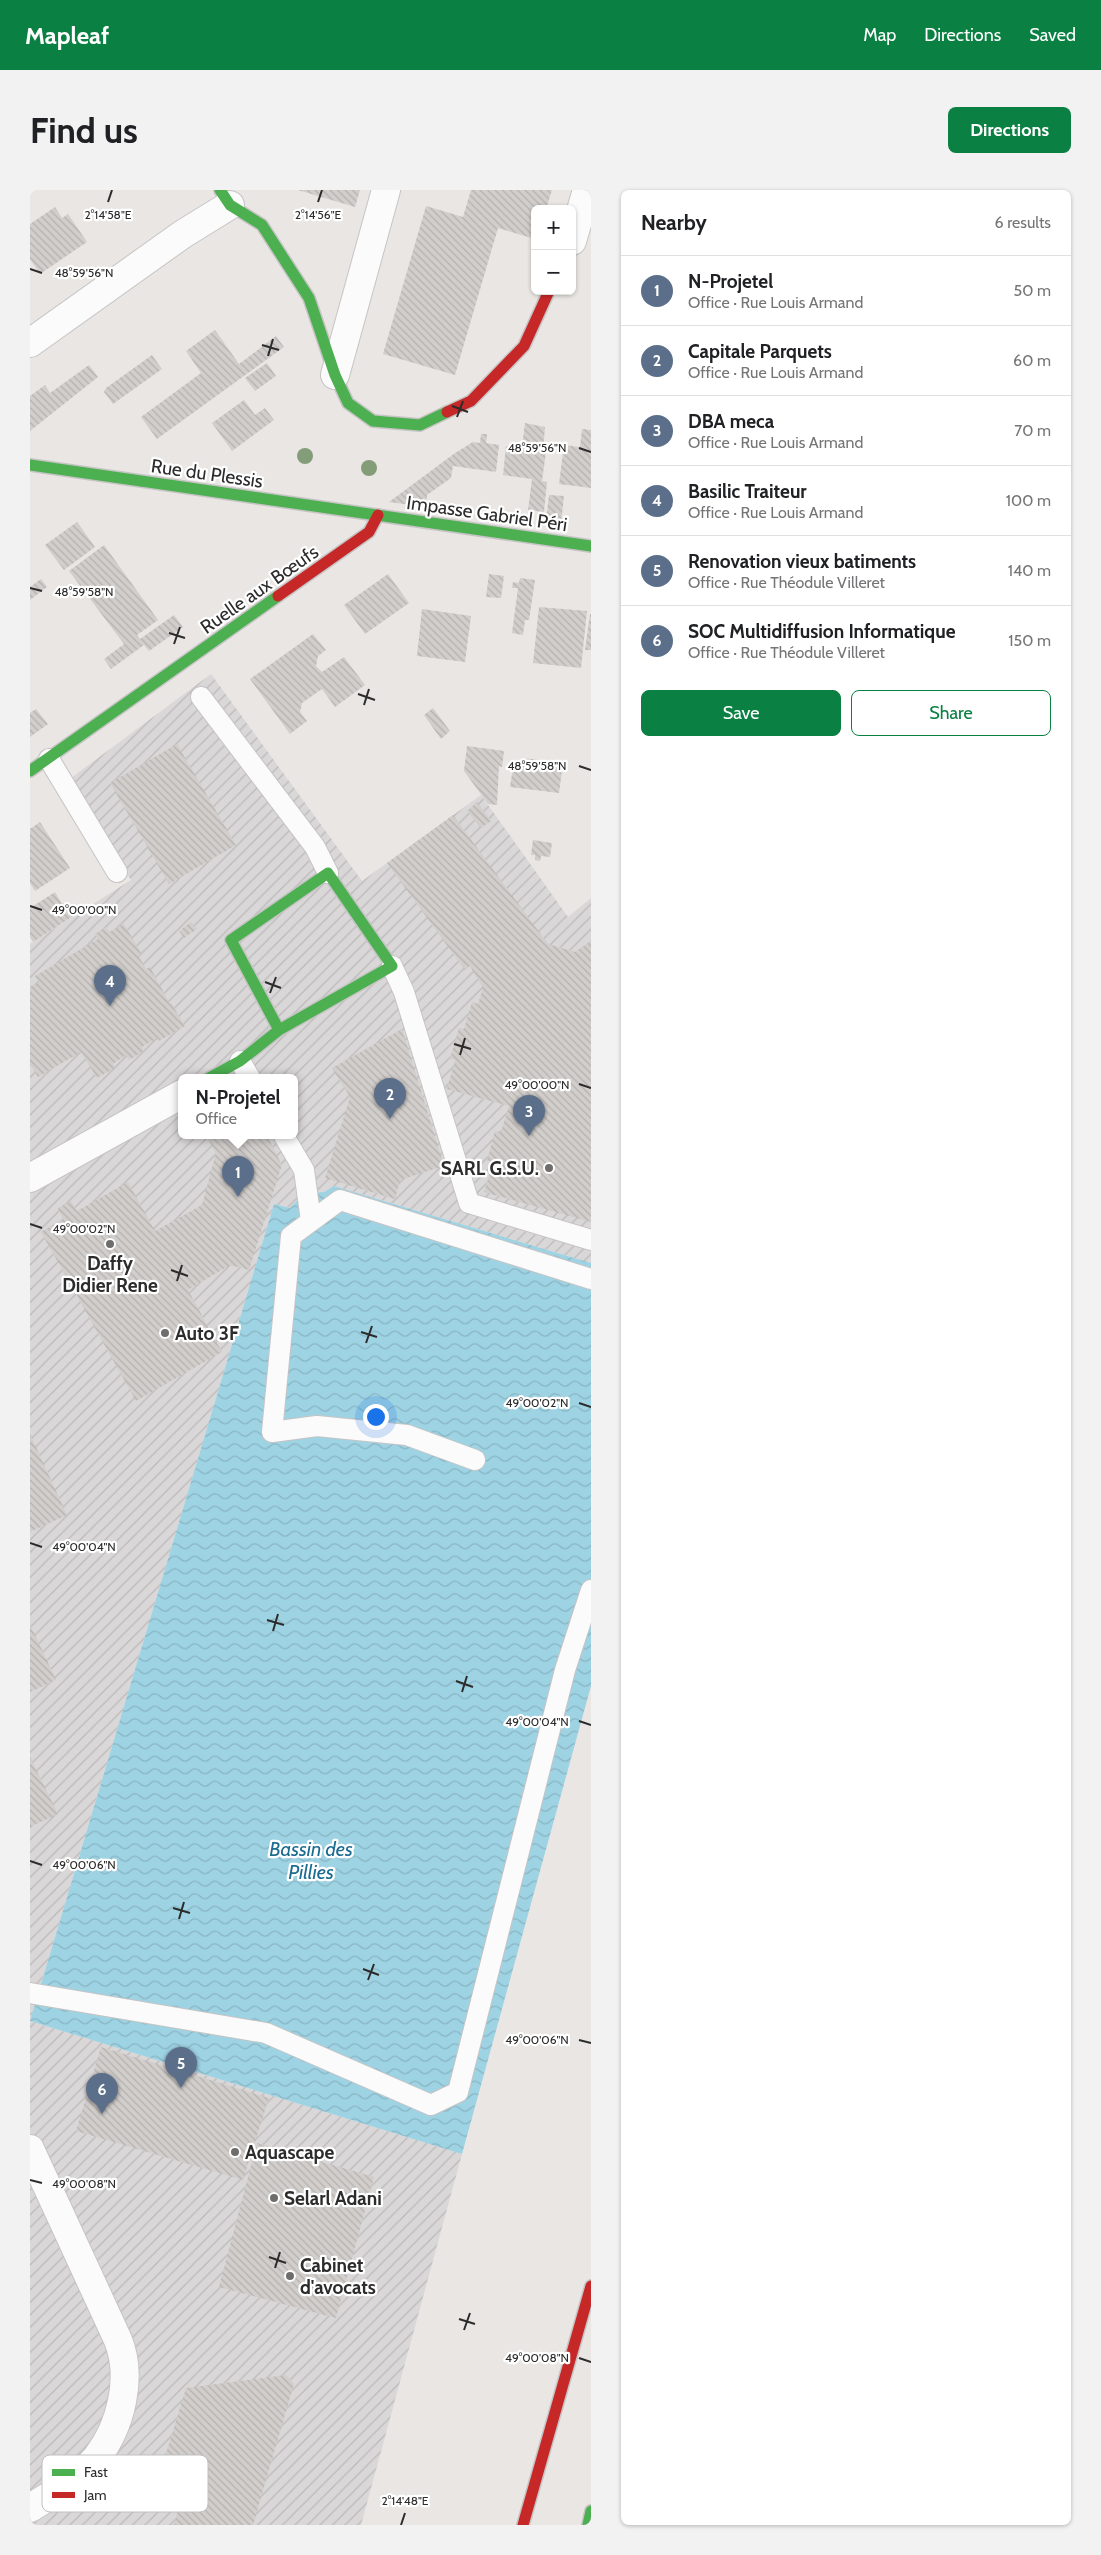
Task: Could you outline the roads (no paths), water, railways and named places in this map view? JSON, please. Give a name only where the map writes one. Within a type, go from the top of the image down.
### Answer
[{"type":"main road","points":[[225,198],[262,226],[309,298],[335,375],[348,403],[373,421],[420,425],[471,401],[524,346],[547,295]]},
{"type":"main road","name":"Rue du Plessis","points":[[30,465],[378,515]]},
{"type":"main road","name":"Impasse Gabriel Péri","points":[[378,515],[591,546]]},
{"type":"main road","name":"Ruelle aux Bœufs","points":[[30,771],[369,532],[378,515]]},
{"type":"main road","points":[[216,1074],[240,1061],[279,1030],[392,966],[328,873],[231,940],[279,1030]]},
{"type":"main road","points":[[522,2525],[591,2286]]},
{"type":"main road","points":[[588,2525],[591,2511]]},
{"type":"street","points":[[335,375],[386,190]]},
{"type":"street","points":[[576,228],[587,190]]},
{"type":"street","points":[[30,342],[183,234],[225,198]]},
{"type":"street","points":[[30,1178],[178,1096]]},
{"type":"street","points":[[30,2149],[125,2356],[125,2378],[121,2405],[110,2435],[98,2455]]},
{"type":"street","points":[[30,2508],[42,2501]]},
{"type":"lane","points":[[201,697],[315,847],[328,873]]},
{"type":"lane","points":[[49,759],[118,872]]},
{"type":"lane","points":[[392,966],[404,992],[469,1204],[591,1240]]},
{"type":"lane","points":[[240,1061],[248,1074]]},
{"type":"lane","points":[[286,1139],[304,1170],[311,1221]]},
{"type":"lane","points":[[475,1460],[407,1435],[317,1426],[272,1432],[291,1236],[340,1200],[591,1279]]},
{"type":"lane","points":[[30,1993],[266,2033],[431,2104],[458,2092],[565,1670],[591,1590]]},
{"type":"water","name":"Bassin des Pillies","points":[[334,1186],[591,1263],[591,1686],[462,2154],[30,2021],[274,1204],[290,1208],[304,1193],[324,1192]]},
{"type":"place","name":"Basilic Traiteur","points":[[110,1006]]},
{"type":"place","name":"Capitale Parquets","points":[[390,1119]]},
{"type":"place","name":"DBA meca","points":[[529,1136]]},
{"type":"place","name":"SARL G.S.U.","points":[[549,1168]]},
{"type":"place","name":"N-Projetel","points":[[238,1197]]},
{"type":"place","name":"Daffy Didier Rene","points":[[110,1244]]},
{"type":"place","name":"Auto 3F","points":[[165,1333]]},
{"type":"place","name":"Renovation vieux batiments","points":[[181,2088]]},
{"type":"place","name":"SOC Multidiffusion Informatique","points":[[102,2114]]},
{"type":"place","name":"Aquascape","points":[[235,2152]]},
{"type":"place","name":"Selarl Adani","points":[[274,2198]]},
{"type":"place","name":"Cabinet d'avocats","points":[[290,2276]]}]
